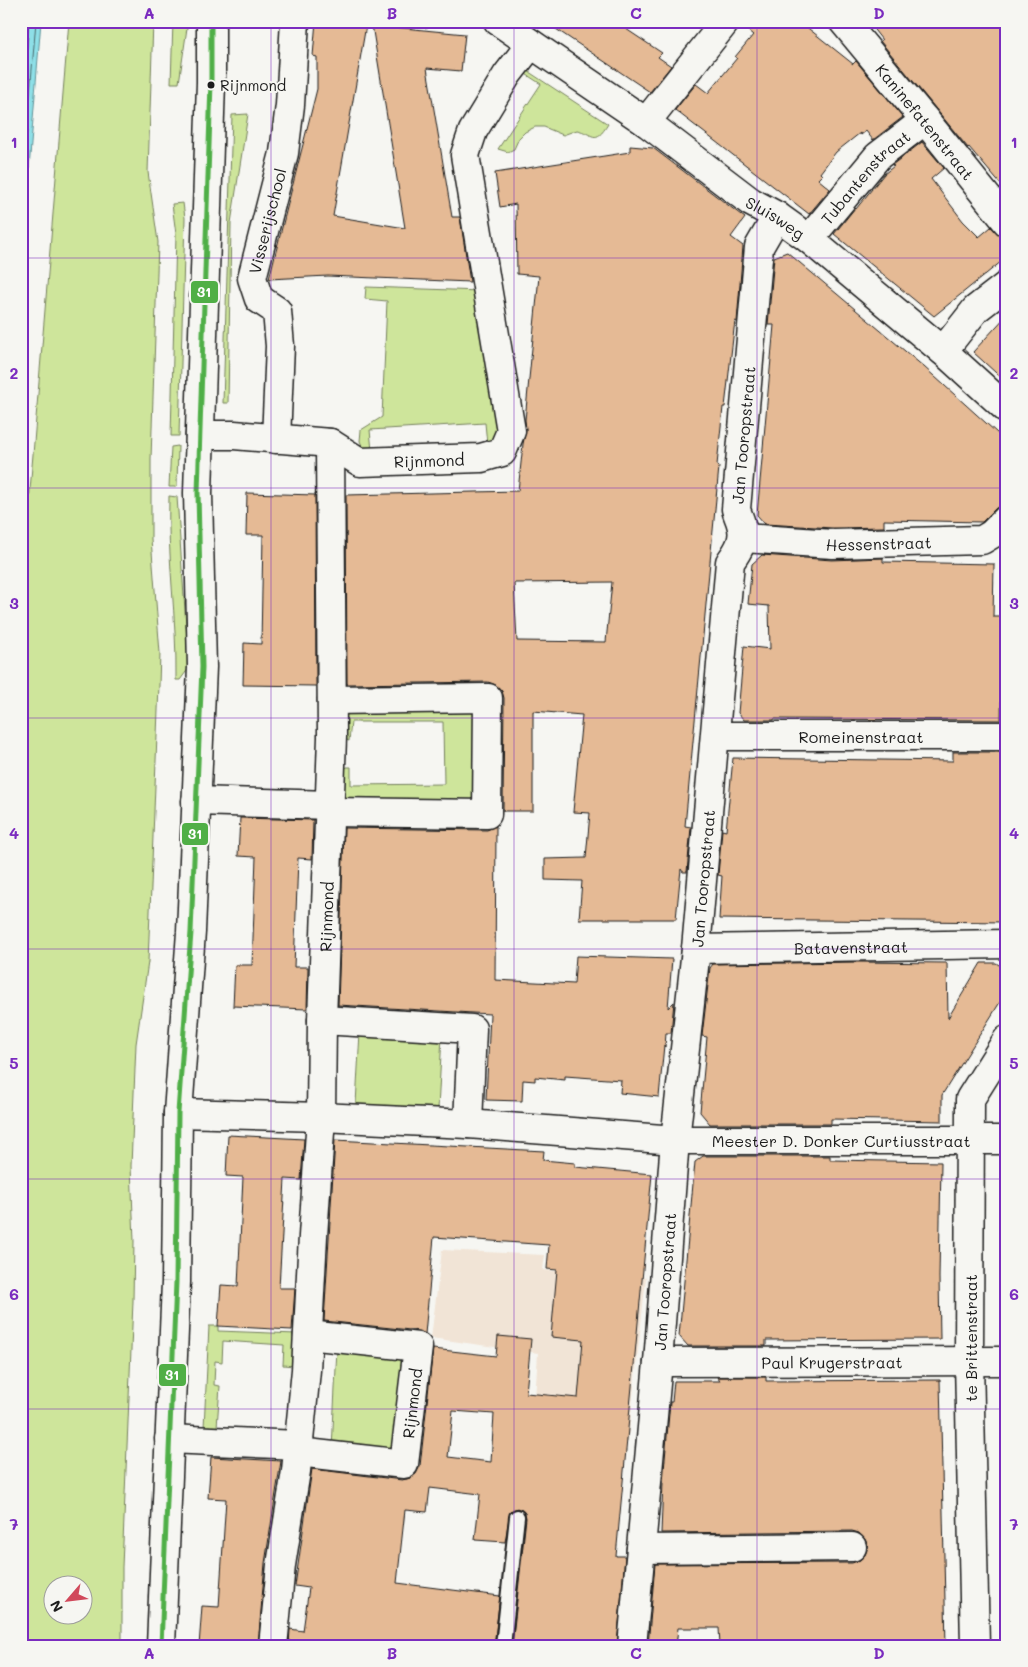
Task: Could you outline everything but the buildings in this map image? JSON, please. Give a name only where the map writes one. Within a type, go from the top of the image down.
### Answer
[{"type":"street","points":[[161,1646],[176,1282],[178,1113],[190,932],[202,667],[198,493],[211,21]]},
{"type":"street","name":"Visserijschool","points":[[276,439],[280,346],[278,311],[259,299],[252,278],[284,153],[290,105],[295,21]]},
{"type":"street","name":"Sluisweg","points":[[498,21],[646,122],[751,202],[777,216],[809,239],[943,351],[1007,409]]},
{"type":"street","points":[[646,122],[726,21]]},
{"type":"street","name":"Kaninefatenstraat","points":[[843,21],[1007,222]]},
{"type":"street","name":"Rijnmond","points":[[330,443],[360,462],[481,458],[502,452],[512,432],[465,155],[473,131],[507,75],[531,44]]},
{"type":"street","name":"Tubantenstraat","points":[[809,239],[878,156],[925,120]]},
{"type":"street","name":"Jan Tooropstraat","points":[[632,1646],[658,1362],[675,1140],[696,949],[730,562],[739,551],[743,538],[742,526],[736,509],[759,247],[777,216]]},
{"type":"street","points":[[943,351],[976,309],[1007,285]]},
{"type":"street","points":[[200,435],[234,435],[330,443]]},
{"type":"street","name":"Rijnmond","points":[[273,1646],[281,1565],[298,1448],[308,1335],[321,1117],[322,1020],[332,700],[330,443]]},
{"type":"street","name":"Hessenstraat","points":[[743,538],[833,544],[982,540],[992,534],[1007,519]]},
{"type":"street","points":[[196,801],[488,814],[488,698],[332,700]]},
{"type":"street","name":"Romeinenstraat","points":[[716,736],[1007,736]]},
{"type":"street","name":"Batavenstraat","points":[[696,949],[1007,944]]},
{"type":"street","points":[[322,1020],[472,1029],[468,1124]]},
{"type":"street","name":"te Brittenstraat","points":[[975,1646],[969,1360],[970,1099],[1007,1040]]},
{"type":"street","points":[[178,1113],[468,1124],[675,1140]]},
{"type":"street","name":"Meester D. Donker Curtiusstraat","points":[[675,1140],[1007,1140]]},
{"type":"street","name":"Rijnmond","points":[[169,1439],[298,1448],[404,1464],[418,1347],[308,1335]]},
{"type":"street","name":"Paul Krugerstraat","points":[[658,1362],[1007,1361]]},
{"type":"street","points":[[641,1549],[852,1547]]},
{"type":"lane","points":[[503,1646],[517,1517]]},
{"type":"shaded area","points":[[442,1250],[545,1255],[543,1270],[646,1278],[628,1442],[533,1431],[538,1353],[431,1338]]},
{"type":"green space","points":[[69,21],[153,21],[148,172],[158,242],[151,459],[151,539],[160,653],[148,962],[136,1044],[131,1166],[134,1241],[133,1301],[122,1567],[122,1646],[21,1646],[21,599]]},
{"type":"green space","points":[[173,21],[188,21],[179,83],[171,83]]},
{"type":"green space","points":[[526,70],[608,124],[604,131],[597,136],[577,130],[563,135],[544,127],[535,127],[525,132],[519,138],[514,149],[508,152],[498,149],[541,84],[524,73]]},
{"type":"green space","points":[[248,114],[231,223],[228,403],[223,403],[232,115]]},
{"type":"green space","points":[[183,203],[185,218],[179,436],[171,436],[176,234],[172,204]]},
{"type":"green space","points":[[366,287],[481,291],[502,435],[487,444],[485,423],[370,430],[372,451],[363,448],[360,441],[361,430],[382,417],[387,301],[365,299]]},
{"type":"green space","points":[[178,446],[177,487],[169,487],[171,447]]},
{"type":"green space","points":[[169,496],[177,497],[189,668],[180,680],[176,680],[169,542]]},
{"type":"green space","points":[[343,706],[477,710],[476,796],[468,802],[343,802],[344,769],[347,767],[351,767],[351,785],[444,784],[443,722],[351,722],[349,741],[344,739]]},
{"type":"green space","points":[[360,1032],[442,1036],[438,1109],[356,1104]]},
{"type":"green space","points":[[209,1326],[218,1326],[218,1331],[297,1334],[294,1366],[283,1365],[284,1345],[223,1341],[222,1362],[215,1361],[214,1385],[220,1386],[217,1427],[204,1427]]},
{"type":"green space","points":[[337,1348],[399,1358],[404,1366],[398,1442],[392,1451],[332,1449]]},
{"type":"water","points":[[21,21],[41,21],[21,267]]},
{"type":"transit line","name":"31","points":[[161,1646],[176,1282],[178,1113],[191,932],[202,667],[198,493],[211,82],[211,21]]},
{"type":"place","name":"Rijnmond","points":[[211,85]]}]
